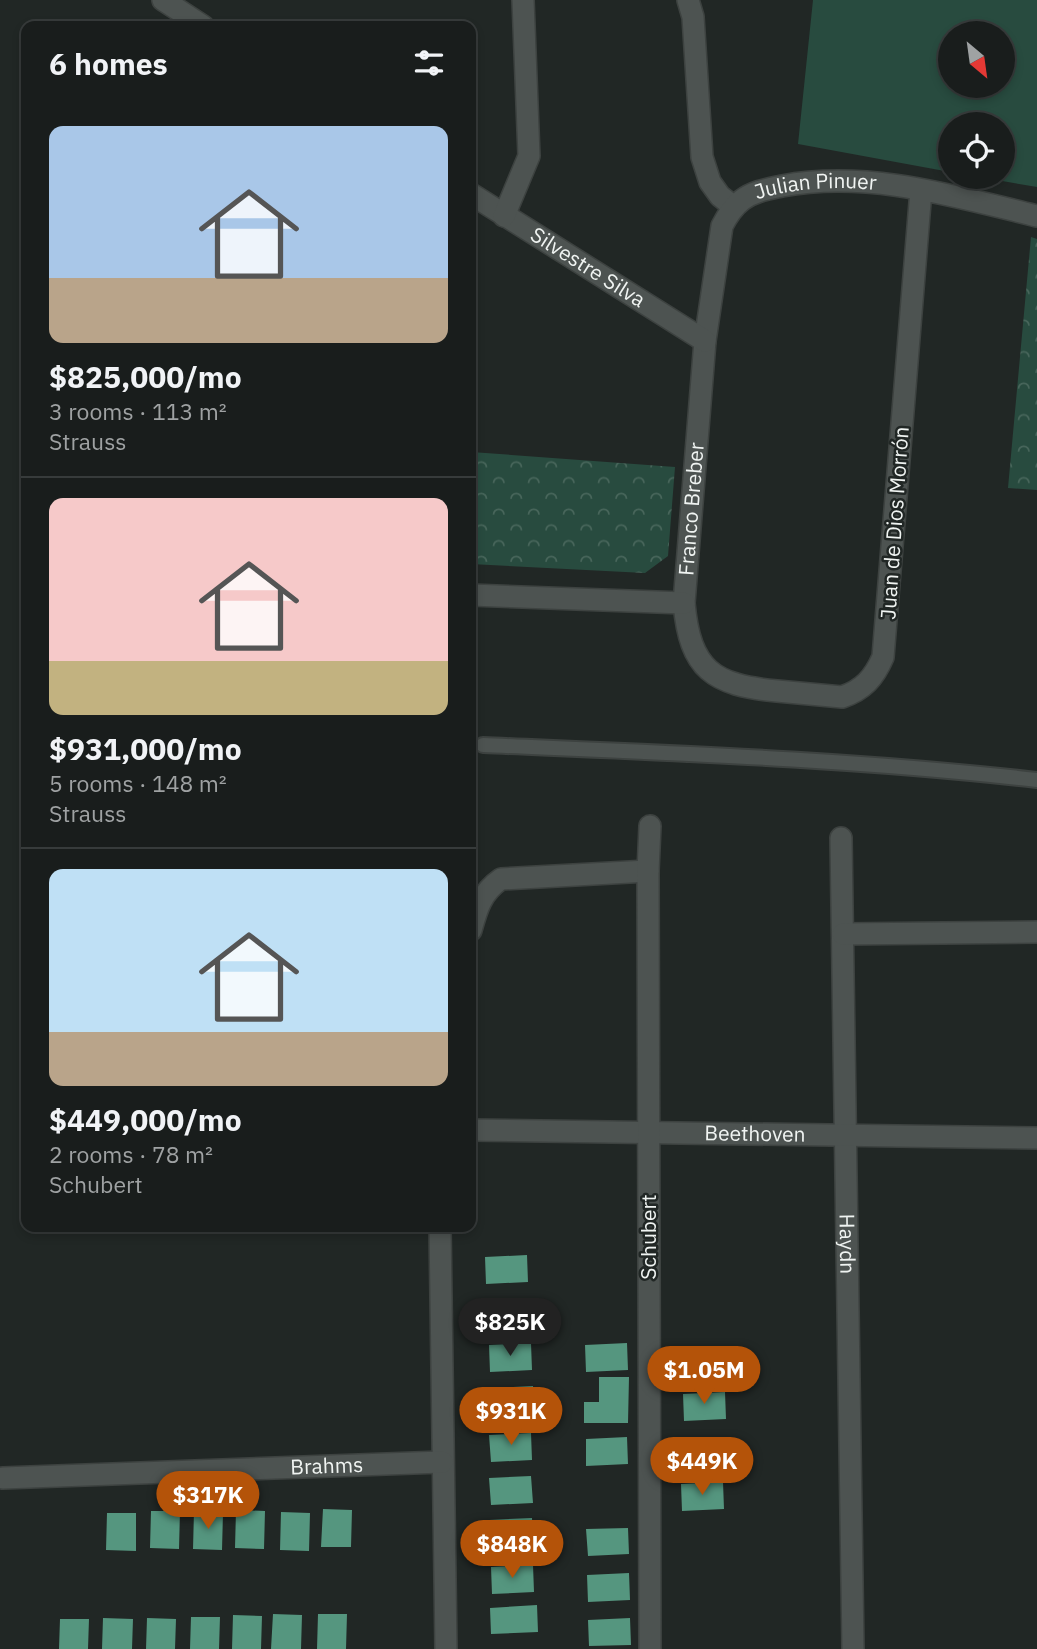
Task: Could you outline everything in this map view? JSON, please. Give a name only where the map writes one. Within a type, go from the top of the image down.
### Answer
[{"type":"street","points":[[163,0],[195,21]]},
{"type":"street","points":[[504,216],[528,156],[523,0]]},
{"type":"street","points":[[688,0],[694,17],[702,157],[710,182],[720,196],[734,207]]},
{"type":"street","name":"Julian Pinuer","points":[[705,341],[722,226],[734,207],[762,190],[796,184],[866,181],[921,190],[1037,216]]},
{"type":"street","name":"Juan de Dios Morrón","points":[[709,671],[726,683],[745,688],[842,697],[863,687],[871,679],[883,657],[921,190]]},
{"type":"street","name":"Silvestre Silva","points":[[476,197],[705,341]]},
{"type":"street","name":"Franco Breber","points":[[705,341],[684,603],[685,624],[692,644],[709,671]]},
{"type":"street","points":[[476,594],[684,603]]},
{"type":"street","name":"Schubert","points":[[650,826],[650,1649]]},
{"type":"street","name":"Haydn","points":[[841,838],[853,1649]]},
{"type":"street","points":[[476,912],[480,898],[490,886],[501,879],[648,871]]},
{"type":"street","points":[[843,934],[1037,932]]},
{"type":"street","name":"Beethoven","points":[[476,1130],[1037,1138]]},
{"type":"street","points":[[440,1232],[446,1649]]},
{"type":"street","name":"Brahms","points":[[3,1478],[442,1462]]},
{"type":"lane","points":[[483,745],[821,760],[1037,780]]},
{"type":"green space","points":[[813,0],[1037,0],[1037,187],[1015,183],[1015,112],[938,112],[938,170],[798,144]]},
{"type":"green space","points":[[1031,237],[1037,239],[1037,490],[1008,488]]},
{"type":"green space","points":[[476,452],[675,467],[668,556],[645,573],[476,564]]},
{"type":"building","points":[[527,1255],[528,1282],[486,1284],[485,1257]]},
{"type":"building","points":[[529,1299],[529,1325],[487,1327],[487,1301]]},
{"type":"building","points":[[531,1343],[532,1370],[490,1372],[489,1345]]},
{"type":"building","points":[[627,1343],[628,1370],[586,1372],[585,1345]]},
{"type":"building","points":[[724,1350],[725,1377],[683,1378],[681,1352]]},
{"type":"building","points":[[599,1377],[629,1377],[628,1423],[584,1423],[584,1402],[599,1402]]},
{"type":"building","points":[[533,1386],[534,1413],[493,1415],[491,1388]]},
{"type":"building","points":[[725,1392],[726,1419],[684,1421],[683,1394]]},
{"type":"building","points":[[531,1433],[532,1460],[491,1462],[489,1435]]},
{"type":"building","points":[[627,1437],[628,1464],[586,1466],[586,1439]]},
{"type":"building","points":[[725,1438],[726,1464],[684,1466],[683,1439]]},
{"type":"building","points":[[531,1476],[533,1503],[491,1505],[489,1478]]},
{"type":"building","points":[[723,1482],[724,1509],[682,1511],[681,1484]]},
{"type":"building","points":[[323,1509],[352,1510],[351,1547],[321,1547]]},
{"type":"building","points":[[236,1510],[265,1511],[264,1549],[235,1548]]},
{"type":"building","points":[[151,1511],[180,1511],[179,1549],[150,1548]]},
{"type":"building","points":[[194,1511],[223,1513],[222,1550],[193,1549]]},
{"type":"building","points":[[281,1512],[310,1513],[309,1551],[280,1550]]},
{"type":"building","points":[[107,1513],[136,1513],[136,1551],[106,1550]]},
{"type":"building","points":[[532,1518],[533,1545],[490,1547],[489,1520]]},
{"type":"building","points":[[628,1528],[629,1554],[588,1556],[586,1529]]},
{"type":"building","points":[[533,1565],[534,1592],[492,1594],[491,1567]]},
{"type":"building","points":[[629,1573],[630,1600],[588,1602],[587,1575]]},
{"type":"building","points":[[537,1605],[538,1632],[491,1634],[490,1608]]},
{"type":"building","points":[[273,1614],[302,1615],[301,1649],[271,1649]]},
{"type":"building","points":[[318,1614],[347,1614],[346,1649],[317,1649]]},
{"type":"building","points":[[233,1615],[262,1616],[261,1649],[232,1649]]},
{"type":"building","points":[[191,1617],[220,1617],[219,1649],[190,1649]]},
{"type":"building","points":[[103,1618],[133,1619],[132,1649],[102,1649]]},
{"type":"building","points":[[147,1618],[176,1619],[175,1649],[146,1649]]},
{"type":"building","points":[[630,1618],[631,1645],[589,1646],[588,1620]]},
{"type":"building","points":[[60,1619],[89,1619],[88,1649],[59,1649]]}]
